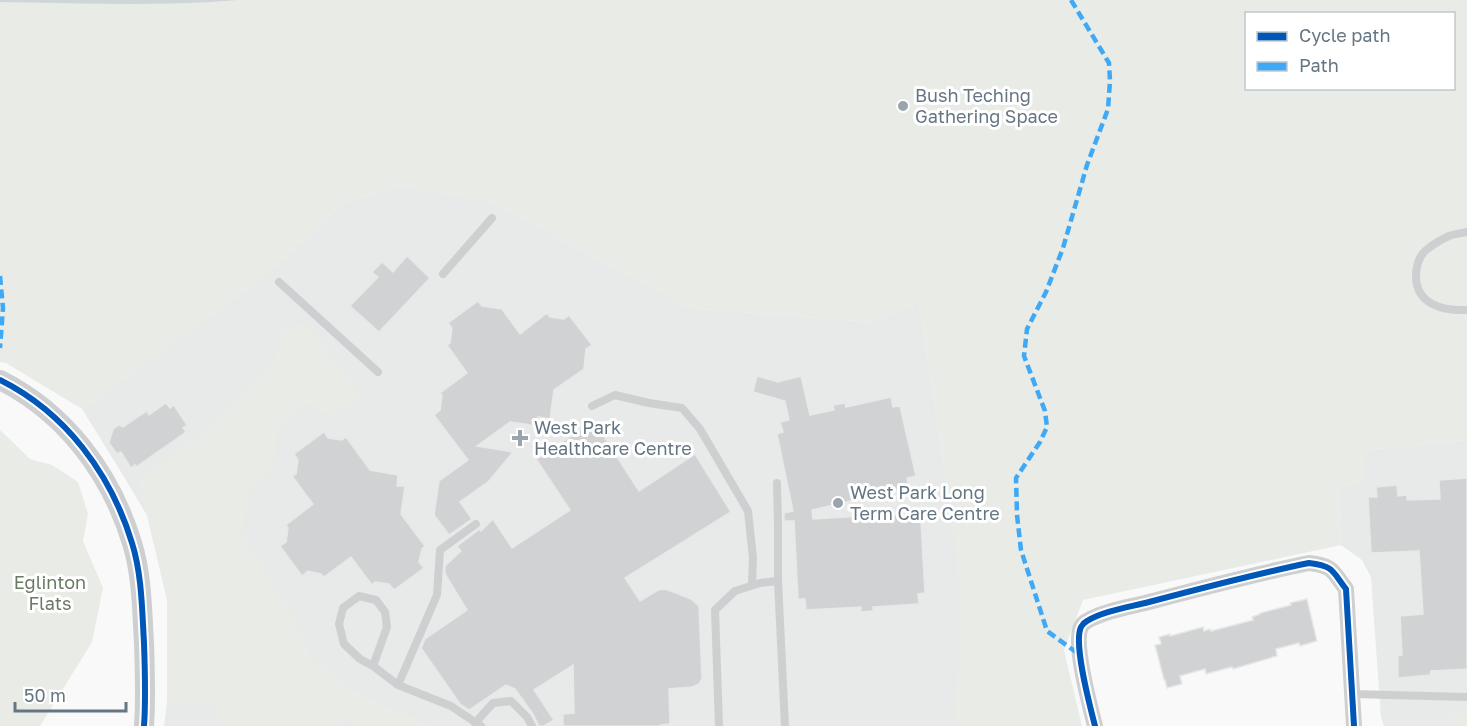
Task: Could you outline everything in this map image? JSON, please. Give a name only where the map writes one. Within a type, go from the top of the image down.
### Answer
[{"type":"street","points":[[0,380],[34,401],[74,436],[105,478],[119,505],[133,544],[138,567],[144,647],[144,726]]},
{"type":"street","points":[[1095,726],[1079,636],[1082,625],[1088,620],[1182,593],[1309,563],[1324,565],[1334,572],[1346,590],[1354,726]]},
{"type":"lane","points":[[443,274],[492,218]]},
{"type":"lane","points":[[1467,232],[1448,236],[1425,252],[1416,265],[1416,281],[1421,294],[1428,303],[1447,310],[1467,310]]},
{"type":"lane","points":[[279,282],[378,372]]},
{"type":"lane","points":[[592,406],[615,394],[649,403],[682,408],[699,429],[748,511],[753,558],[753,585]]},
{"type":"lane","points":[[777,483],[778,581],[785,726]]},
{"type":"lane","points":[[398,685],[437,595],[440,550],[476,524]]},
{"type":"lane","points":[[719,726],[715,610],[735,591],[760,583],[778,581]]},
{"type":"lane","points":[[373,666],[387,627],[385,612],[376,600],[359,596],[343,608],[339,624],[344,644],[360,659],[398,685],[451,706],[478,725],[493,703],[511,701],[527,717],[532,726]]},
{"type":"lane","points":[[1352,694],[1467,697]]},
{"type":"shaded area","points":[[0,0],[237,0],[118,4],[0,2]]},
{"type":"shaded area","name":"West Park Healthcare Centre","points":[[401,186],[489,201],[690,308],[871,322],[919,302],[984,726],[164,726],[167,702],[167,600],[154,527],[82,409],[261,279],[344,202]]},
{"type":"shaded area","points":[[1467,440],[1467,726],[1384,726],[1381,717],[1371,577],[1362,560],[1341,545],[1338,486],[1364,483],[1364,450]]},
{"type":"green space","points":[[0,0],[1467,0],[1467,440],[1364,450],[1364,483],[1338,486],[1341,545],[1083,600],[1064,650],[1082,726],[955,726],[954,709],[961,630],[954,531],[919,302],[871,322],[690,308],[489,201],[401,186],[344,202],[261,279],[161,352],[155,359],[147,362],[82,409],[6,363],[0,362]]},
{"type":"green space","points":[[307,324],[360,394],[333,418],[306,404],[277,429],[274,469],[248,497],[242,535],[295,618],[309,654],[350,689],[433,726],[363,726],[342,716],[335,726],[218,726],[217,706],[167,702],[167,600],[138,478],[200,434],[276,356],[280,327]]},
{"type":"green space","name":"Eglinton Flats","points":[[0,430],[30,459],[52,465],[78,482],[88,514],[83,541],[103,588],[92,642],[40,726],[0,726]]},
{"type":"green space","points":[[1467,710],[1467,726],[1447,726],[1446,715],[1450,712]]},
{"type":"building","points":[[407,256],[430,278],[379,332],[350,306],[378,277],[372,272],[382,262],[393,272]]},
{"type":"building","points":[[478,301],[482,306],[502,309],[520,334],[547,313],[550,317],[564,319],[569,315],[592,345],[586,349],[584,369],[554,390],[550,419],[538,417],[538,426],[510,422],[477,446],[513,452],[489,481],[460,502],[472,519],[449,535],[434,515],[439,481],[468,460],[434,415],[440,410],[442,396],[440,393],[467,373],[447,345],[450,343],[452,328],[448,323]]},
{"type":"building","name":"West Park Long Term Care Centre","points":[[757,376],[778,382],[801,376],[810,415],[834,410],[833,405],[845,403],[846,407],[891,397],[893,407],[900,406],[916,476],[907,478],[909,487],[812,510],[813,519],[912,513],[913,522],[921,522],[925,593],[918,594],[919,604],[873,607],[873,611],[861,612],[861,607],[806,610],[805,599],[798,599],[794,521],[784,521],[784,513],[793,511],[777,434],[783,432],[780,422],[789,420],[785,401],[753,392]]},
{"type":"building","points":[[166,403],[170,408],[174,405],[187,425],[183,428],[186,432],[136,467],[135,465],[131,468],[121,452],[117,454],[109,443],[113,429],[119,425],[123,427],[147,411],[149,415]]},
{"type":"building","points":[[594,421],[639,491],[695,454],[731,512],[625,578],[640,601],[658,590],[665,589],[691,599],[699,606],[702,678],[699,684],[692,687],[669,689],[670,724],[661,726],[563,726],[563,714],[574,713],[573,665],[534,690],[554,720],[544,726],[539,726],[515,689],[506,685],[469,710],[460,704],[421,648],[425,639],[467,610],[445,574],[445,566],[461,551],[457,546],[480,529],[481,531],[493,519],[512,548],[570,510],[536,459]]},
{"type":"building","points":[[324,432],[328,438],[342,440],[346,437],[370,470],[398,475],[397,486],[405,486],[401,514],[425,546],[419,562],[424,568],[394,590],[389,584],[375,582],[372,585],[351,557],[324,577],[308,571],[302,576],[280,546],[286,542],[288,528],[286,525],[313,504],[292,476],[296,474],[298,460],[294,454]]},
{"type":"building","points":[[1467,478],[1467,669],[1431,671],[1430,675],[1398,678],[1398,655],[1402,655],[1400,616],[1423,614],[1419,551],[1371,553],[1368,497],[1377,497],[1376,487],[1397,485],[1398,496],[1407,495],[1407,500],[1440,499],[1439,480]]},
{"type":"building","points":[[1307,599],[1317,641],[1276,649],[1277,656],[1233,669],[1232,667],[1206,674],[1205,669],[1180,676],[1182,684],[1167,688],[1155,645],[1161,644],[1159,637],[1203,627],[1204,631],[1210,629],[1211,631],[1253,620],[1252,617],[1260,613]]},
{"type":"marked path","points":[[1071,0],[1109,63],[1108,109],[1087,165],[1063,248],[1046,292],[1027,329],[1024,356],[1045,411],[1047,427],[1040,442],[1016,478],[1021,550],[1047,631],[1080,655]]},
{"type":"marked path","points":[[0,276],[3,308],[0,348]]},
{"type":"cycle path","points":[[0,380],[46,410],[83,448],[112,493],[123,518],[138,567],[141,593],[145,674],[144,726]]},
{"type":"cycle path","points":[[1095,726],[1079,647],[1079,635],[1085,622],[1117,610],[1309,563],[1328,568],[1346,589],[1354,726]]},
{"type":"place","name":"Bush Teching Gathering Space","points":[[903,106]]},
{"type":"place","name":"West Park Healthcare Centre","points":[[520,438]]},
{"type":"place","name":"West Park Long Term Care Centre","points":[[838,503]]}]
